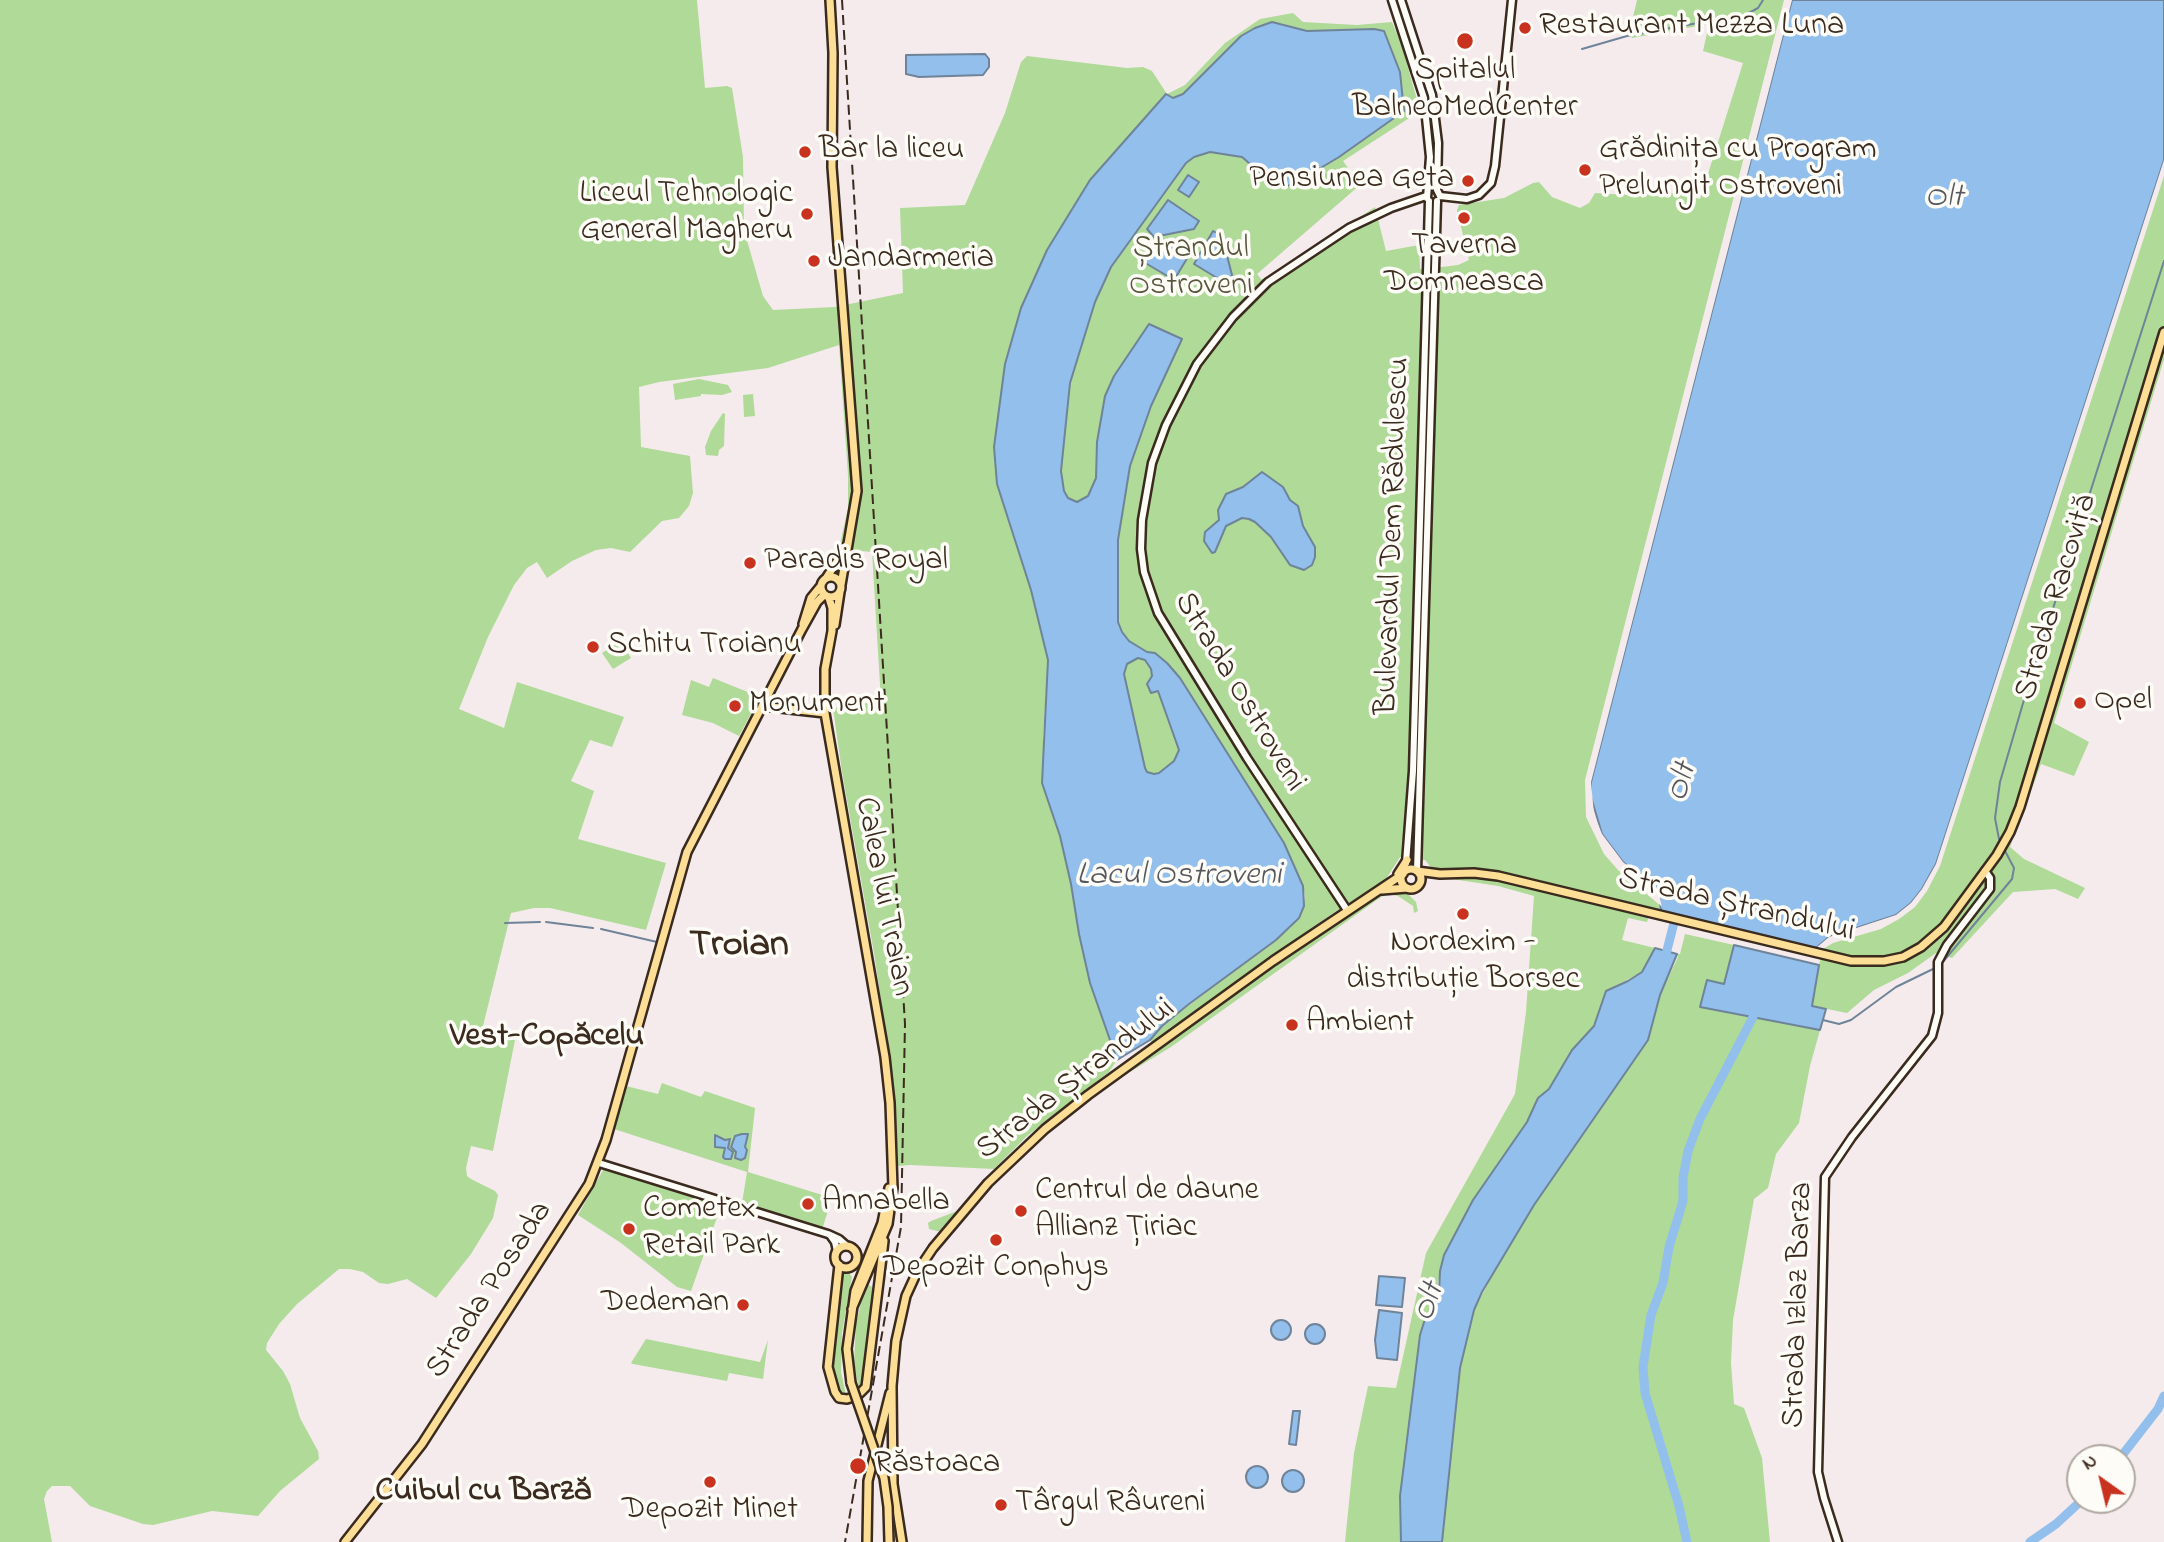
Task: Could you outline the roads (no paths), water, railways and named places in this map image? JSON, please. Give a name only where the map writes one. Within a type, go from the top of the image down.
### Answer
[{"type":"main road","name":"Calea lui Traian","points":[[830,0],[833,53],[832,167],[857,491],[836,621],[832,631]]},
{"type":"main road","name":"Bulevardul Dem Rădulescu","points":[[1392,0],[1424,99],[1429,143],[1413,771],[1404,873]]},
{"type":"main road","name":"Bulevardul Dem Rădulescu","points":[[1401,0],[1432,95],[1438,143],[1417,871]]},
{"type":"main road","points":[[1428,197],[1461,200],[1474,197],[1484,192],[1493,177],[1513,0]]},
{"type":"main road","points":[[1428,197],[1438,197]]},
{"type":"main road","name":"Strada Ostroveni","points":[[1347,910],[1247,758],[1158,612],[1144,572],[1141,549],[1142,520],[1152,463],[1166,425],[1197,364],[1233,317],[1268,282],[1329,241],[1372,217],[1428,197]]},
{"type":"main road","name":"Strada Racoviță","points":[[1985,871],[2010,832],[2026,791],[2164,332]]},
{"type":"main road","name":"Calea lui Traian","points":[[827,578],[848,544]]},
{"type":"main road","points":[[827,578],[837,579],[841,589],[835,597],[826,597],[820,587],[827,578]]},
{"type":"main road","name":"Strada Posada","points":[[802,629],[811,598],[820,587]]},
{"type":"main road","name":"Calea lui Traian","points":[[826,597],[832,608],[832,631],[825,668],[825,713],[886,1057],[890,1103],[893,1203],[885,1232],[861,1281]]},
{"type":"main road","name":"Strada Posada","points":[[345,1542],[422,1444],[579,1202],[599,1163],[687,852],[802,629],[817,602],[826,597]]},
{"type":"main road","points":[[762,706],[825,713]]},
{"type":"main road","points":[[1417,858],[1422,867],[1431,872]]},
{"type":"main road","points":[[1392,881],[1407,860]]},
{"type":"main road","name":"Strada Ștrandului","points":[[902,1542],[894,1496],[893,1452],[892,1386],[898,1325],[911,1284],[933,1248],[988,1183],[1034,1139],[1088,1095],[1347,910],[1404,873],[1411,869],[1440,874],[1474,873],[1498,876],[1822,955],[1874,962],[1912,953],[1929,941],[1944,927],[1985,871]]},
{"type":"main road","points":[[1417,871],[1421,876],[1420,883]]},
{"type":"main road","name":"Strada Izlaz Barza","points":[[1838,1542],[1818,1472],[1825,1177],[1852,1137],[1932,1036],[1938,1013],[1938,961],[1990,889],[1990,878],[1985,871]]},
{"type":"main road","points":[[1404,873],[1401,880],[1407,888]]},
{"type":"main road","name":"Strada Ștrandului","points":[[1378,891],[1395,887],[1416,887],[1440,874]]},
{"type":"main road","points":[[599,1163],[828,1234],[851,1247],[857,1260],[849,1267]]},
{"type":"main road","name":"Calea lui Traian","points":[[889,1542],[884,1478],[851,1383],[847,1349],[852,1309],[886,1210],[891,1172]]},
{"type":"main road","points":[[828,1234],[835,1242],[835,1257],[839,1265],[828,1358],[831,1383],[839,1398],[857,1396],[866,1387],[885,1232]]},
{"type":"main road","points":[[837,1251],[865,1247],[875,1240]]},
{"type":"main road","points":[[839,1265],[849,1267],[861,1281],[871,1279],[878,1284]]},
{"type":"main road","points":[[867,1542],[868,1481],[892,1386]]},
{"type":"main road","points":[[876,1446],[885,1444],[893,1452]]},
{"type":"water","name":"Olt","points":[[1792,0],[2164,0],[2164,160],[1936,864],[1922,889],[1911,903],[1896,915],[1829,937],[1816,948],[1661,911],[1659,893],[1623,862],[1602,834],[1591,797],[1591,782]]},
{"type":"water","name":"Lacul Ostroveni","points":[[1272,22],[1307,31],[1384,31],[1400,72],[1404,111],[1339,157],[1292,185],[1277,187],[1242,157],[1210,152],[1194,157],[1186,163],[1111,267],[1095,302],[1070,383],[1061,471],[1064,491],[1068,498],[1077,502],[1088,496],[1096,478],[1097,442],[1105,396],[1114,376],[1149,324],[1182,339],[1151,406],[1130,466],[1118,540],[1118,622],[1129,641],[1147,652],[1155,653],[1180,678],[1284,843],[1303,886],[1304,906],[1299,918],[1276,940],[1189,1004],[1162,1026],[1150,1040],[1117,1060],[1090,983],[1060,836],[1042,783],[1048,660],[1031,590],[997,484],[994,447],[1005,364],[1021,308],[1047,250],[1090,180],[1166,94],[1173,98],[1183,94],[1241,36]],"holes":[[[1138,658],[1145,660],[1152,676],[1147,684],[1151,693],[1158,691],[1179,750],[1174,761],[1154,774],[1147,772],[1145,768],[1124,674],[1127,664]]]},
{"type":"water","points":[[985,54],[989,59],[989,67],[983,75],[919,77],[906,74],[906,55]]},
{"type":"water","points":[[1188,175],[1199,182],[1189,197],[1178,190]]},
{"type":"water","points":[[1168,200],[1199,221],[1194,229],[1154,237],[1147,229]]},
{"type":"water","points":[[1213,231],[1222,236],[1232,275],[1227,284],[1194,264]]},
{"type":"water","points":[[1185,242],[1194,247],[1174,280],[1142,261],[1148,251]]},
{"type":"water","points":[[1262,472],[1283,487],[1290,500],[1298,506],[1303,526],[1315,547],[1312,565],[1304,570],[1290,565],[1271,537],[1249,519],[1242,518],[1226,526],[1215,552],[1212,553],[1204,541],[1205,532],[1219,520],[1218,510],[1226,494],[1243,487]]},
{"type":"water","points":[[1734,945],[1819,965],[1812,1006],[1826,1009],[1820,1030],[1700,1007],[1707,980],[1724,984]]},
{"type":"water","name":"Olt","points":[[1655,948],[1677,954],[1660,995],[1648,1040],[1534,1205],[1474,1310],[1460,1368],[1442,1542],[1401,1542],[1400,1496],[1420,1335],[1425,1319],[1439,1294],[1444,1255],[1473,1200],[1527,1122],[1538,1098],[1549,1089],[1572,1050],[1594,1026],[1606,991],[1642,972]]},
{"type":"water","points":[[748,1134],[745,1158],[741,1160],[735,1158],[736,1152],[731,1147],[735,1136]]},
{"type":"water","points":[[715,1135],[725,1140],[730,1139],[728,1148],[733,1152],[731,1159],[723,1157],[725,1148],[715,1147]]},
{"type":"water","points":[[1379,1276],[1405,1278],[1402,1307],[1376,1305]]},
{"type":"water","points":[[1379,1310],[1402,1313],[1397,1360],[1377,1358],[1375,1340]]},
{"type":"water","points":[[1277,1320],[1285,1320],[1291,1330],[1285,1340],[1277,1340],[1271,1334],[1271,1326]]},
{"type":"water","points":[[1311,1324],[1319,1324],[1325,1334],[1319,1344],[1311,1344],[1305,1338],[1305,1330]]},
{"type":"water","points":[[1293,1411],[1300,1411],[1296,1445],[1289,1444]]},
{"type":"water","points":[[1253,1466],[1261,1466],[1268,1473],[1268,1481],[1261,1488],[1253,1488],[1246,1481],[1246,1473]]},
{"type":"water","points":[[1289,1470],[1297,1470],[1304,1477],[1304,1485],[1297,1492],[1289,1492],[1282,1485],[1282,1477]]},
{"type":"waterway","points":[[1582,49],[1627,36],[1747,14],[1758,8],[1763,0]]},
{"type":"waterway","points":[[1999,839],[1995,818],[2000,782],[2164,261]]},
{"type":"waterway","points":[[1942,963],[2012,879],[2014,868],[2004,849]]},
{"type":"waterway","name":"Olt","points":[[1664,962],[1677,911]]},
{"type":"waterway","points":[[505,923],[540,922]]},
{"type":"waterway","points":[[546,922],[593,928]]},
{"type":"waterway","points":[[601,929],[657,942]]},
{"type":"waterway","points":[[1823,1020],[1839,1024],[1851,1020],[1896,987],[1933,969]]},
{"type":"waterway","points":[[1687,1542],[1645,1393],[1643,1367],[1651,1315],[1663,1283],[1669,1247],[1683,1201],[1683,1178],[1688,1151],[1700,1119],[1753,1017]]},
{"type":"waterway","points":[[2131,1444],[2158,1409],[2164,1396]]},
{"type":"waterway","points":[[2030,1542],[2067,1514]]},
{"type":"railway","points":[[842,0],[905,1024],[901,1227],[845,1542]]},
{"type":"place","name":"Restaurant Mezza Luna","points":[[1525,28]]},
{"type":"place","name":"Spitalul BalneoMedCenter","points":[[1465,41]]},
{"type":"place","name":"Bar la liceu","points":[[805,152]]},
{"type":"place","name":"Grădinița cu Program Prelungit Ostroveni","points":[[1585,170]]},
{"type":"place","name":"Pensiunea Geta","points":[[1468,181]]},
{"type":"place","name":"Liceul Tehnologic General Magheru","points":[[807,214]]},
{"type":"place","name":"Taverna Domneasca","points":[[1464,218]]},
{"type":"place","name":"Jandarmeria","points":[[814,261]]},
{"type":"place","name":"Paradis Royal","points":[[750,563]]},
{"type":"place","name":"Schitu Troianu","points":[[593,647]]},
{"type":"place","name":"Opel","points":[[2080,703]]},
{"type":"place","name":"Monument","points":[[735,706]]},
{"type":"place","name":"Nordexim - distribuție Borsec","points":[[1463,914]]},
{"type":"place","name":"Ambient","points":[[1292,1025]]},
{"type":"place","name":"Annabella","points":[[808,1204]]},
{"type":"place","name":"Centrul de daune Allianz Țiriac","points":[[1021,1211]]},
{"type":"place","name":"Cometex Retail Park","points":[[629,1229]]},
{"type":"place","name":"Depozit Conphys","points":[[996,1240]]},
{"type":"place","name":"Dedeman","points":[[743,1305]]},
{"type":"place","name":"Răstoaca","points":[[858,1466]]},
{"type":"place","name":"Depozit Minet","points":[[710,1482]]},
{"type":"place","name":"Târgul Râureni","points":[[1001,1505]]},
{"type":"district","name":"Troian","points":[[739,948]]},
{"type":"district","name":"Vest-Copăcelu","points":[[547,1039]]},
{"type":"district","name":"Cuibul cu Barză","points":[[483,1494]]},
{"type":"park label","name":"Ștrandul Ostroveni","points":[[1191,270]]}]
